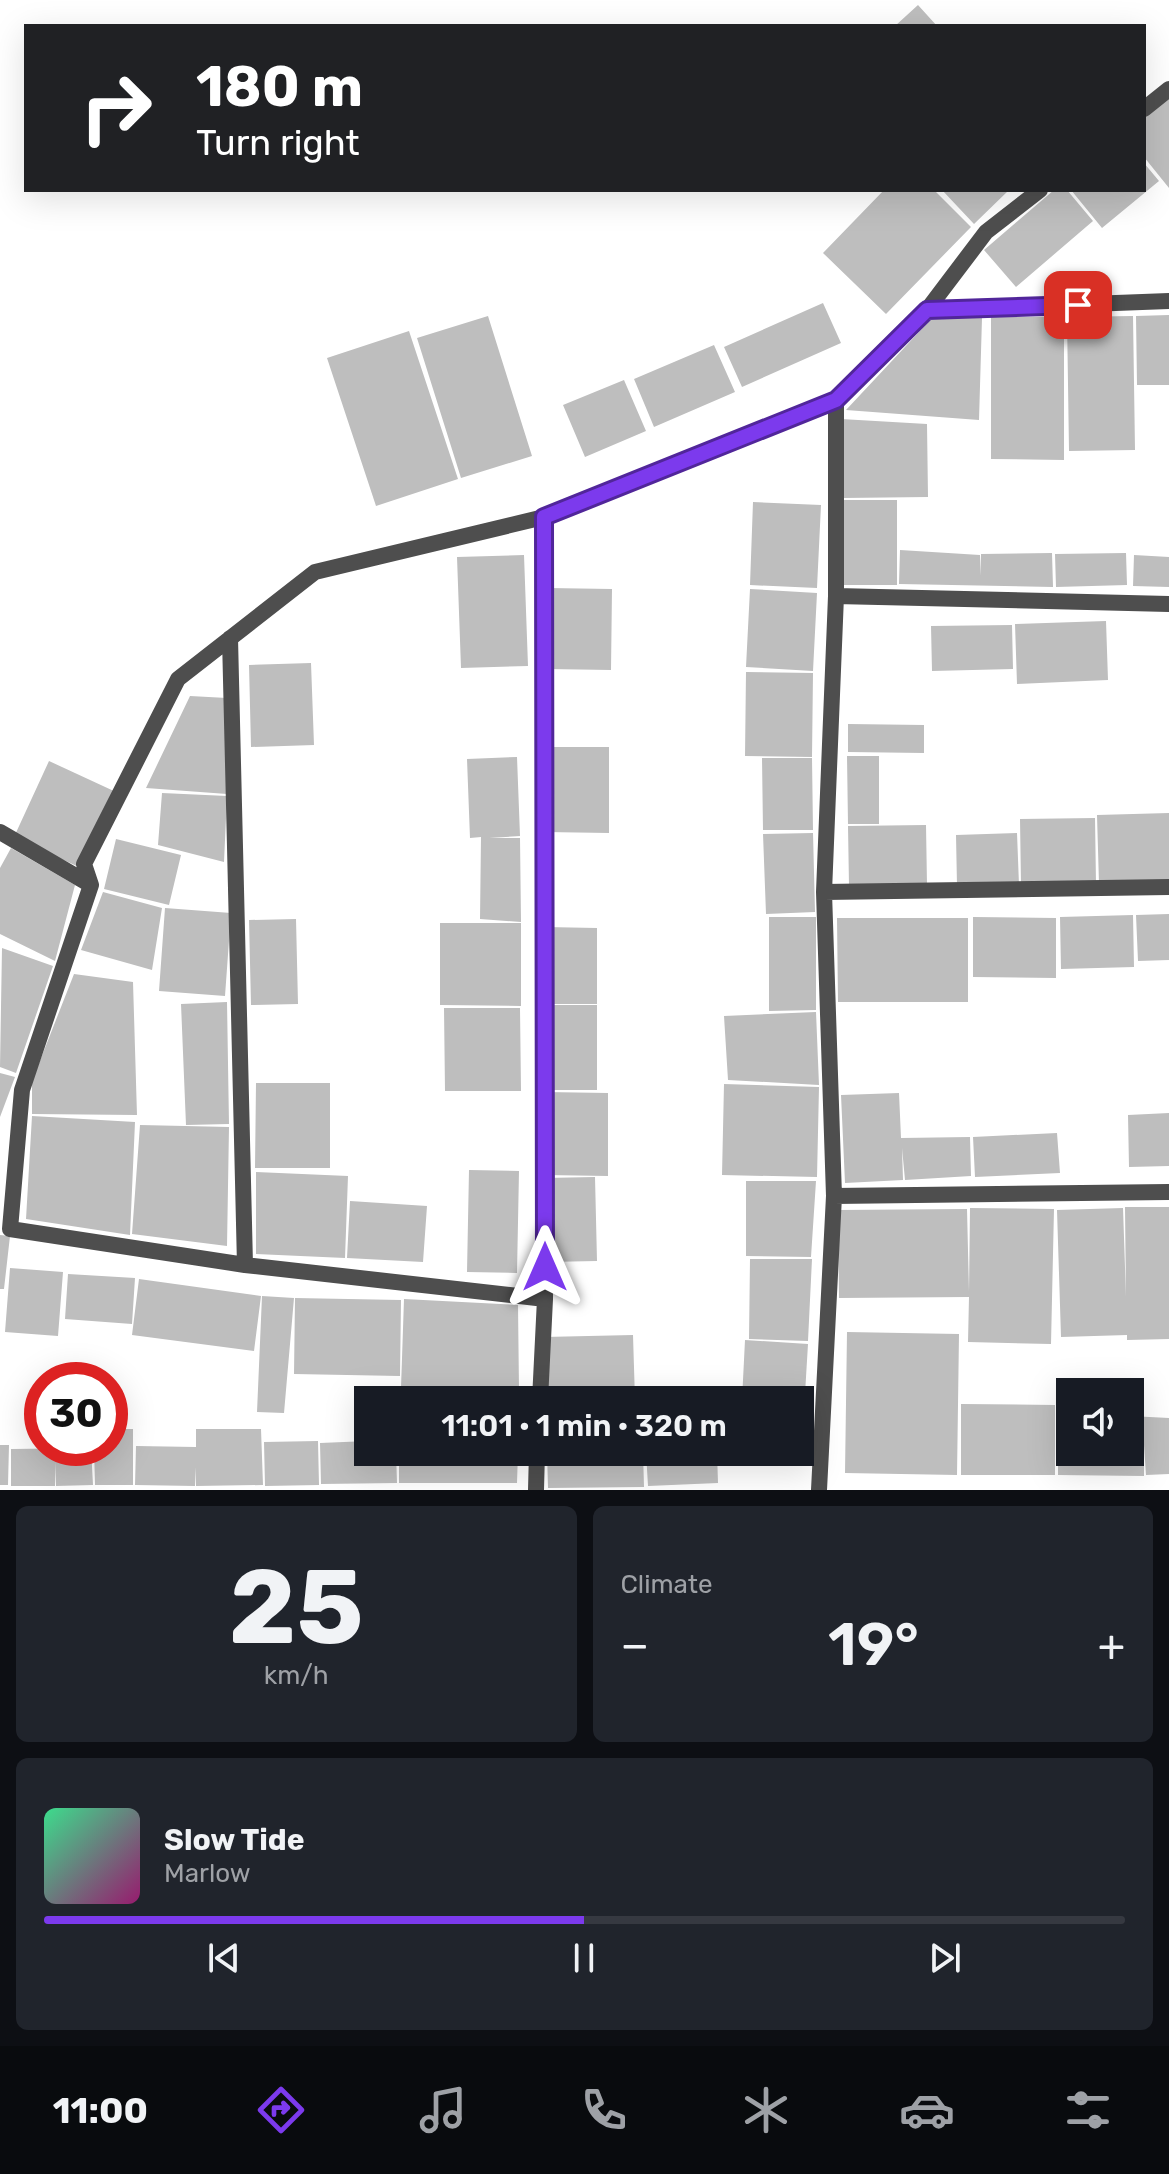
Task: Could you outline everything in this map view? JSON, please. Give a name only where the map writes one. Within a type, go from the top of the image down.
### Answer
[{"type":"street","points":[[1146,107],[1169,89]]},
{"type":"street","points":[[545,1299],[245,1265],[10,1229],[22,1090],[91,885],[84,864],[178,679],[315,572],[544,517],[836,400],[927,310],[986,232],[1037,192]]},
{"type":"street","points":[[927,310],[1169,301]]},
{"type":"street","points":[[819,1490],[834,1196],[824,892],[836,596],[836,400]]},
{"type":"street","points":[[541,1386],[545,1299],[544,517]]},
{"type":"street","points":[[836,596],[1169,604]]},
{"type":"street","points":[[230,638],[245,1265]]},
{"type":"street","points":[[0,832],[91,885]]},
{"type":"street","points":[[824,892],[1169,887]]},
{"type":"street","points":[[834,1196],[1169,1192]]},
{"type":"street","points":[[536,1490],[537,1466]]},
{"type":"building","points":[[918,5],[935,24],[897,24]]},
{"type":"building","points":[[1169,96],[1169,188],[1146,159],[1146,114]]},
{"type":"building","points":[[1146,165],[1159,181],[1146,192]]},
{"type":"building","points":[[882,192],[936,192],[971,227],[886,314],[823,253]]},
{"type":"building","points":[[944,192],[1007,192],[974,224]]},
{"type":"building","points":[[1052,192],[1069,192],[1093,221],[1016,287],[984,250]]},
{"type":"building","points":[[1073,192],[1146,192],[1102,228]]},
{"type":"building","points":[[823,303],[841,343],[742,387],[724,347]]},
{"type":"building","points":[[1169,315],[1169,385],[1137,385],[1136,316]]},
{"type":"building","points":[[488,316],[532,456],[461,478],[417,338]]},
{"type":"building","points":[[1133,316],[1135,450],[1069,451],[1067,317]]},
{"type":"building","points":[[933,317],[982,318],[979,420],[846,410]]},
{"type":"building","points":[[991,317],[1064,317],[1064,460],[991,459]]},
{"type":"building","points":[[409,331],[458,479],[376,506],[327,358]]},
{"type":"building","points":[[714,345],[735,392],[654,427],[634,379]]},
{"type":"building","points":[[624,380],[646,431],[585,457],[563,405]]},
{"type":"building","points":[[841,419],[927,424],[928,497],[843,498]]},
{"type":"building","points":[[842,500],[897,500],[897,585],[842,585]]},
{"type":"building","points":[[753,502],[821,505],[817,588],[750,585]]},
{"type":"building","points":[[900,550],[980,555],[981,576],[981,554],[1052,553],[1053,587],[899,584]]},
{"type":"building","points":[[1126,553],[1127,585],[1056,587],[1055,554]]},
{"type":"building","points":[[524,555],[528,666],[461,668],[457,557]]},
{"type":"building","points":[[1134,555],[1169,557],[1169,587],[1133,586]]},
{"type":"building","points":[[548,588],[612,589],[611,670],[547,669]]},
{"type":"building","points":[[750,589],[817,593],[813,671],[746,667]]},
{"type":"building","points":[[1106,621],[1108,680],[1017,684],[1015,624]]},
{"type":"building","points":[[1012,625],[1013,669],[932,671],[931,626]]},
{"type":"building","points":[[311,663],[314,745],[251,747],[249,665]]},
{"type":"building","points":[[746,672],[813,673],[812,757],[745,756]]},
{"type":"building","points":[[190,696],[227,698],[227,794],[146,788]]},
{"type":"building","points":[[848,724],[924,725],[924,753],[848,752]]},
{"type":"building","points":[[545,747],[609,747],[609,833],[545,832]]},
{"type":"building","points":[[847,756],[879,756],[879,824],[848,824]]},
{"type":"building","points":[[517,757],[520,836],[489,838],[520,838],[521,922],[480,919],[481,837],[470,838],[467,759]]},
{"type":"building","points":[[762,758],[812,758],[813,830],[763,830]]},
{"type":"building","points":[[49,761],[116,792],[81,868],[14,837]]},
{"type":"building","points":[[162,793],[227,796],[224,862],[158,845]]},
{"type":"building","points":[[1169,813],[1169,882],[1099,884],[1097,815]]},
{"type":"building","points":[[1095,818],[1096,884],[1021,885],[1020,819]]},
{"type":"building","points":[[926,825],[927,885],[849,886],[848,826]]},
{"type":"building","points":[[813,833],[815,912],[766,914],[763,834]]},
{"type":"building","points":[[1017,833],[1019,885],[957,886],[956,835]]},
{"type":"building","points":[[116,839],[181,855],[169,905],[104,889]]},
{"type":"building","points":[[11,848],[75,885],[55,961],[0,934],[0,868]]},
{"type":"building","points":[[103,892],[162,908],[152,970],[81,950]]},
{"type":"building","points":[[165,908],[231,913],[225,996],[159,991]]},
{"type":"building","points":[[1169,914],[1169,960],[1138,961],[1136,915]]},
{"type":"building","points":[[1133,915],[1134,967],[1061,969],[1060,917]]},
{"type":"building","points":[[769,917],[816,917],[816,1010],[769,1011]]},
{"type":"building","points":[[973,917],[1056,918],[1056,978],[973,977]]},
{"type":"building","points":[[837,918],[968,918],[968,1002],[838,1002]]},
{"type":"building","points":[[296,919],[298,1004],[251,1005],[249,920]]},
{"type":"building","points":[[440,923],[521,923],[521,1006],[440,1005]]},
{"type":"building","points":[[545,927],[597,928],[597,1004],[544,1004]]},
{"type":"building","points":[[2,948],[53,966],[16,1073],[0,1067]]},
{"type":"building","points":[[74,974],[133,982],[137,1115],[32,1114],[32,1081]]},
{"type":"building","points":[[227,1002],[229,1124],[186,1125],[181,1004]]},
{"type":"building","points":[[544,1005],[597,1005],[597,1090],[544,1090]]},
{"type":"building","points":[[444,1008],[520,1008],[521,1091],[445,1091]]},
{"type":"building","points":[[816,1012],[819,1085],[728,1080],[724,1016]]},
{"type":"building","points":[[0,1073],[15,1077],[0,1117]]},
{"type":"building","points":[[256,1083],[330,1083],[330,1168],[255,1168]]},
{"type":"building","points":[[724,1084],[819,1087],[817,1177],[722,1175]]},
{"type":"building","points":[[545,1092],[608,1093],[608,1176],[545,1175]]},
{"type":"building","points":[[899,1093],[901,1138],[970,1137],[971,1176],[905,1180],[902,1148],[903,1180],[845,1183],[841,1095]]},
{"type":"building","points":[[1169,1113],[1169,1166],[1129,1167],[1128,1115]]},
{"type":"building","points":[[32,1116],[135,1122],[130,1235],[26,1219]]},
{"type":"building","points":[[140,1125],[229,1127],[227,1246],[132,1234]]},
{"type":"building","points":[[1057,1133],[1060,1173],[975,1177],[973,1137]]},
{"type":"building","points":[[469,1170],[519,1171],[517,1273],[467,1272]]},
{"type":"building","points":[[256,1172],[348,1176],[345,1258],[256,1254]]},
{"type":"building","points":[[595,1177],[597,1261],[547,1262],[545,1178]]},
{"type":"building","points":[[746,1181],[816,1181],[811,1257],[746,1256]]},
{"type":"building","points":[[350,1201],[427,1206],[423,1262],[347,1258]]},
{"type":"building","points":[[1125,1207],[1169,1207],[1169,1339],[1127,1340],[1127,1335],[1061,1337],[1057,1210],[1123,1208],[1126,1297]]},
{"type":"building","points":[[970,1208],[1054,1209],[1051,1344],[968,1342],[969,1297],[839,1298],[838,1210],[967,1209],[969,1292]]},
{"type":"building","points":[[0,1235],[10,1236],[4,1289],[0,1289]]},
{"type":"building","points":[[750,1259],[812,1259],[808,1341],[749,1339]]},
{"type":"building","points":[[10,1268],[63,1272],[58,1336],[5,1332]]},
{"type":"building","points":[[68,1274],[135,1278],[132,1324],[65,1319]]},
{"type":"building","points":[[139,1279],[261,1296],[254,1351],[132,1335]]},
{"type":"building","points":[[262,1296],[294,1298],[284,1413],[257,1412]]},
{"type":"building","points":[[295,1298],[401,1300],[400,1376],[294,1374]]},
{"type":"building","points":[[404,1299],[518,1305],[519,1386],[401,1386]]},
{"type":"building","points":[[847,1332],[959,1334],[957,1475],[845,1473]]},
{"type":"building","points":[[633,1335],[635,1386],[546,1386],[544,1337]]},
{"type":"building","points":[[745,1340],[808,1344],[805,1386],[743,1386]]},
{"type":"building","points":[[961,1404],[1055,1405],[1055,1475],[961,1475]]},
{"type":"building","points":[[1144,1417],[1169,1418],[1169,1474],[1146,1475]]},
{"type":"building","points":[[128,1429],[133,1429],[133,1485],[95,1485],[94,1466],[128,1466]]},
{"type":"building","points":[[196,1429],[261,1429],[263,1485],[196,1486],[195,1467],[195,1486],[135,1485],[136,1446],[196,1447]]},
{"type":"building","points":[[318,1441],[319,1485],[265,1486],[264,1442]]},
{"type":"building","points":[[354,1442],[354,1466],[396,1466],[397,1483],[321,1484],[320,1443]]},
{"type":"building","points":[[0,1445],[9,1445],[8,1485],[0,1485]]},
{"type":"building","points":[[11,1449],[24,1449],[24,1466],[55,1466],[55,1486],[11,1486]]},
{"type":"building","points":[[55,1466],[92,1466],[93,1485],[56,1486]]},
{"type":"building","points":[[399,1466],[518,1466],[517,1483],[399,1483]]},
{"type":"building","points":[[547,1466],[643,1466],[644,1487],[548,1488]]},
{"type":"building","points":[[647,1466],[717,1466],[718,1483],[648,1486]]},
{"type":"building","points":[[1058,1466],[1144,1466],[1144,1476],[1058,1475]]},
{"type":"route","points":[[545,1267],[544,517],[836,400],[927,310],[1078,305]]}]
